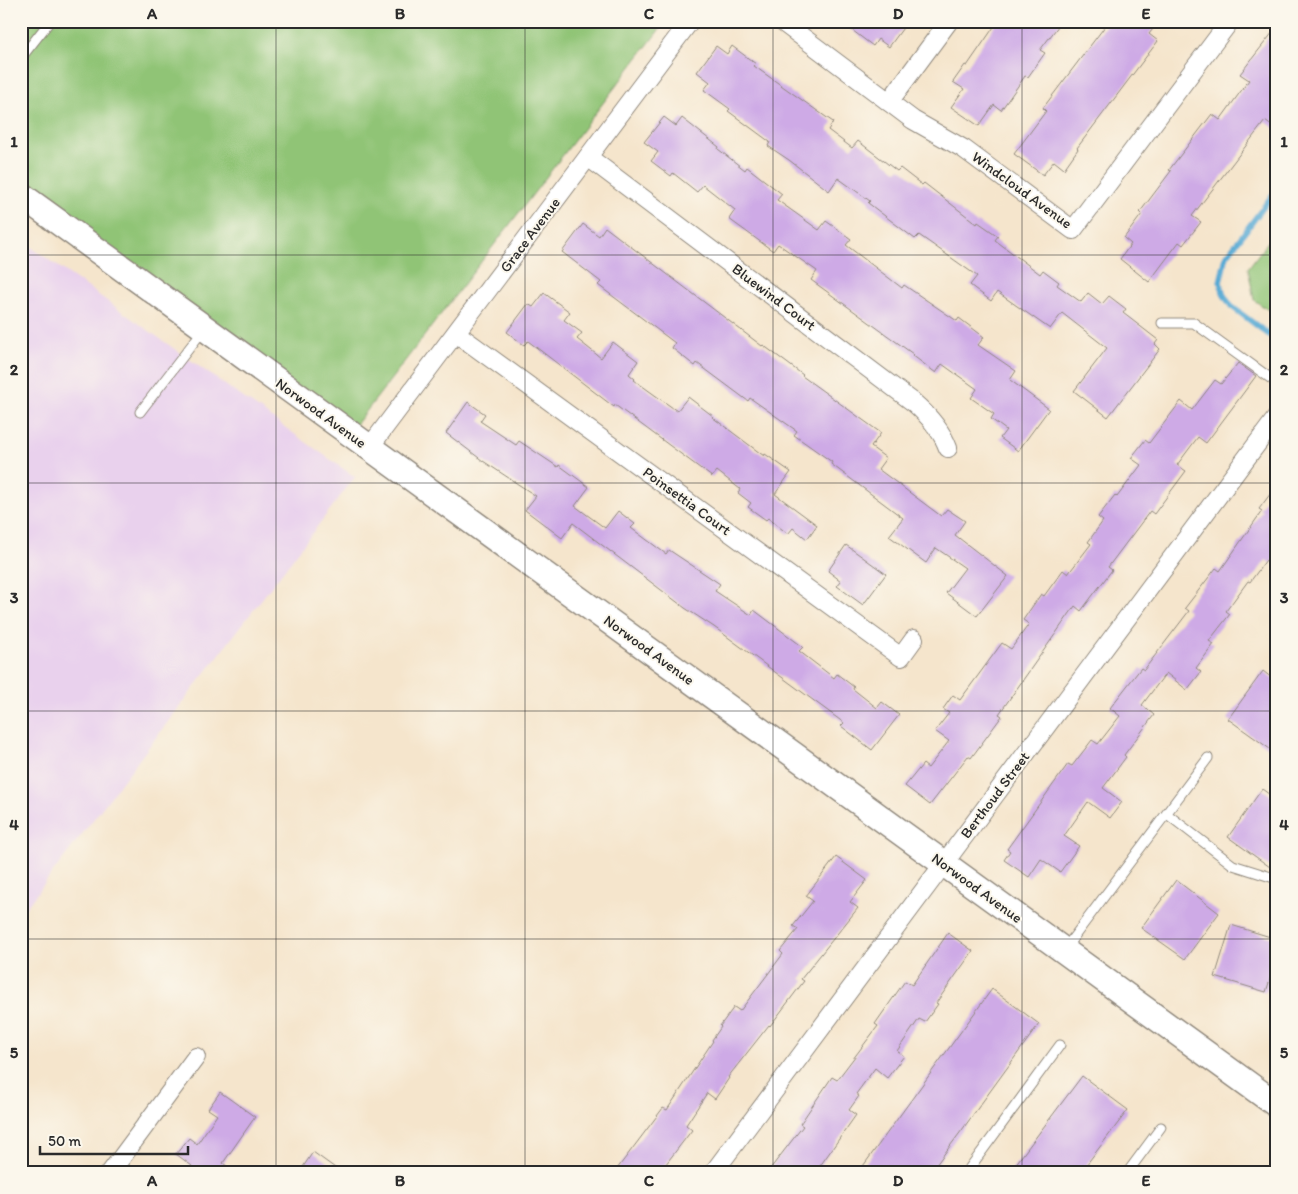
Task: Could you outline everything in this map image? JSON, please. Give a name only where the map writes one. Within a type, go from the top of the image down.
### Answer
[{"type":"main road","name":"Norwood Avenue","points":[[21,196],[1277,1105]]},
{"type":"street","name":"Grace Avenue","points":[[369,448],[690,21]]},
{"type":"street","name":"Windcloud Avenue","points":[[781,21],[913,120],[964,149],[1074,230],[1230,21]]},
{"type":"street","points":[[889,102],[949,21]]},
{"type":"street","name":"Bluewind Court","points":[[588,157],[913,402],[930,417],[948,448]]},
{"type":"street","name":"Poinsettia Court","points":[[456,333],[901,656],[914,639]]},
{"type":"street","name":"Berthoud Street","points":[[713,1173],[1277,417]]},
{"type":"street","points":[[110,1173],[196,1057]]},
{"type":"lane","points":[[21,58],[50,21]]},
{"type":"lane","points":[[1162,323],[1194,323],[1277,383]]},
{"type":"lane","points":[[140,412],[204,328]]},
{"type":"lane","points":[[1064,951],[1208,758]]},
{"type":"lane","points":[[1167,814],[1233,865],[1277,879]]},
{"type":"lane","points":[[966,1173],[1060,1044]]},
{"type":"lane","points":[[1127,1173],[1161,1127]]},
{"type":"shaded area","points":[[21,240],[355,477],[21,914]]},
{"type":"green space","points":[[21,21],[666,21],[352,430],[21,193]]},
{"type":"green space","points":[[1277,230],[1277,316],[1254,300],[1248,268]]},
{"type":"building","points":[[840,21],[908,21],[889,47],[878,39],[873,46]]},
{"type":"building","points":[[998,21],[1062,21],[1040,50],[1045,53],[1028,77],[1025,76],[1001,110],[994,105],[979,126],[951,107],[964,89],[953,82],[965,65],[967,66]]},
{"type":"building","points":[[1109,21],[1159,21],[1149,34],[1158,41],[1077,148],[1064,169],[1054,161],[1043,175],[1014,154],[1046,111],[1043,108]]},
{"type":"building","points":[[1277,27],[1277,130],[1265,121],[1192,216],[1201,222],[1183,245],[1179,242],[1149,282],[1120,259],[1131,244],[1124,238],[1142,214],[1140,212],[1171,171],[1169,170],[1212,114],[1220,120],[1249,80],[1240,74]]},
{"type":"building","points":[[716,46],[727,54],[732,46],[756,64],[754,66],[833,122],[828,130],[852,148],[858,141],[897,171],[900,168],[922,185],[924,183],[977,224],[978,222],[998,236],[995,240],[1040,274],[1043,270],[1059,282],[1057,285],[1081,302],[1088,293],[1102,304],[1109,296],[1126,309],[1123,313],[1158,340],[1155,344],[1160,349],[1108,417],[1074,391],[1107,348],[1062,313],[1050,329],[997,292],[991,301],[970,285],[977,276],[919,235],[915,239],[868,203],[870,201],[838,178],[829,191],[768,146],[770,142],[728,111],[730,109],[704,90],[710,82],[697,72]]},
{"type":"building","points":[[664,117],[676,126],[682,118],[745,170],[747,167],[782,194],[777,200],[819,230],[826,221],[851,239],[846,245],[902,288],[904,285],[957,321],[959,318],[984,337],[978,345],[1016,371],[1010,380],[1049,409],[1018,451],[1000,438],[1006,430],[991,419],[994,414],[971,398],[977,389],[942,364],[936,373],[913,354],[811,280],[817,271],[778,244],[773,251],[729,219],[735,210],[703,185],[697,192],[673,173],[671,176],[651,161],[658,152],[644,142]]},
{"type":"building","points":[[583,224],[599,236],[605,227],[802,376],[881,433],[871,447],[886,458],[878,469],[941,516],[947,509],[965,521],[955,535],[1008,576],[977,616],[946,593],[965,568],[936,548],[926,563],[889,536],[903,518],[831,464],[832,462],[794,435],[797,431],[750,398],[748,401],[697,363],[695,366],[672,348],[675,343],[598,285],[601,282],[562,252]]},
{"type":"building","points":[[544,293],[570,312],[564,320],[582,333],[577,339],[601,358],[613,342],[638,361],[629,374],[634,380],[677,411],[688,397],[764,456],[765,454],[791,472],[775,494],[817,525],[807,539],[793,528],[788,534],[768,518],[766,520],[748,507],[751,503],[738,493],[740,489],[717,471],[712,477],[615,405],[614,407],[528,341],[524,345],[507,332],[528,304],[533,307]]},
{"type":"building","points":[[1238,363],[1256,376],[1206,443],[1198,437],[1177,465],[1186,471],[1154,514],[1150,511],[1108,567],[1112,570],[1081,611],[1075,606],[999,714],[1002,716],[971,758],[968,756],[930,805],[905,786],[923,764],[928,768],[949,741],[935,731],[949,713],[943,709],[953,695],[960,700],[1002,643],[1011,649],[1029,624],[1023,620],[1041,594],[1044,596],[1063,570],[1068,574],[1091,544],[1088,542],[1103,521],[1098,517],[1115,495],[1117,497],[1141,465],[1131,458],[1145,440],[1149,443],[1181,401],[1192,410],[1215,380],[1221,384]]},
{"type":"building","points":[[468,402],[485,414],[480,421],[516,445],[519,441],[558,467],[559,465],[589,487],[575,506],[605,528],[618,511],[635,524],[631,528],[666,554],[669,550],[720,584],[715,591],[751,615],[754,610],[803,647],[799,651],[834,678],[837,674],[877,708],[882,702],[899,715],[872,750],[841,726],[844,723],[714,627],[685,608],[573,523],[562,538],[525,510],[536,496],[483,461],[446,433]]},
{"type":"building","points":[[1277,485],[1277,554],[1271,563],[1266,560],[1226,611],[1230,614],[1209,641],[1214,644],[1196,668],[1201,672],[1187,690],[1166,673],[1142,705],[1154,715],[1124,755],[1126,757],[1103,788],[1122,802],[1110,818],[1088,802],[1064,836],[1079,846],[1060,872],[1041,859],[1029,877],[1004,860],[1010,851],[1007,849],[1068,764],[1072,766],[1092,740],[1098,744],[1120,716],[1110,708],[1141,668],[1144,670],[1189,611],[1185,608],[1216,568],[1220,571],[1262,511],[1259,509]]},
{"type":"building","points":[[846,545],[886,574],[863,605],[837,586],[841,581],[828,571]]},
{"type":"building","points":[[1263,671],[1277,682],[1277,754],[1228,719]]},
{"type":"building","points":[[1262,789],[1277,800],[1277,872],[1228,837]]},
{"type":"building","points":[[836,857],[867,880],[850,902],[858,908],[801,979],[804,981],[728,1077],[715,1099],[707,1093],[686,1125],[692,1130],[659,1173],[614,1173],[663,1108],[667,1110],[734,1007],[740,1011],[783,954],[780,951],[798,929],[793,926],[813,901],[806,896]]},
{"type":"building","points":[[1176,880],[1219,913],[1185,959],[1141,928]]},
{"type":"building","points":[[1231,925],[1277,939],[1277,958],[1266,992],[1215,977]]},
{"type":"building","points":[[948,933],[973,951],[936,1003],[938,1004],[925,1022],[919,1019],[897,1051],[904,1056],[887,1078],[875,1068],[856,1094],[859,1096],[849,1110],[856,1115],[815,1173],[767,1173],[803,1126],[800,1124],[832,1077],[837,1080],[878,1026],[875,1024],[905,981],[912,985]]},
{"type":"building","points":[[992,989],[1039,1024],[962,1130],[930,1173],[858,1173]]},
{"type":"building","points":[[1082,1076],[1128,1110],[1080,1173],[1009,1173]]},
{"type":"building","points":[[220,1092],[255,1117],[223,1163],[235,1173],[187,1173],[192,1166],[176,1154],[189,1138],[197,1144],[217,1115],[208,1109]]},
{"type":"building","points":[[313,1152],[342,1173],[299,1173]]},
{"type":"waterway","points":[[1277,189],[1226,257],[1220,282],[1224,295],[1231,306],[1277,341]]}]
